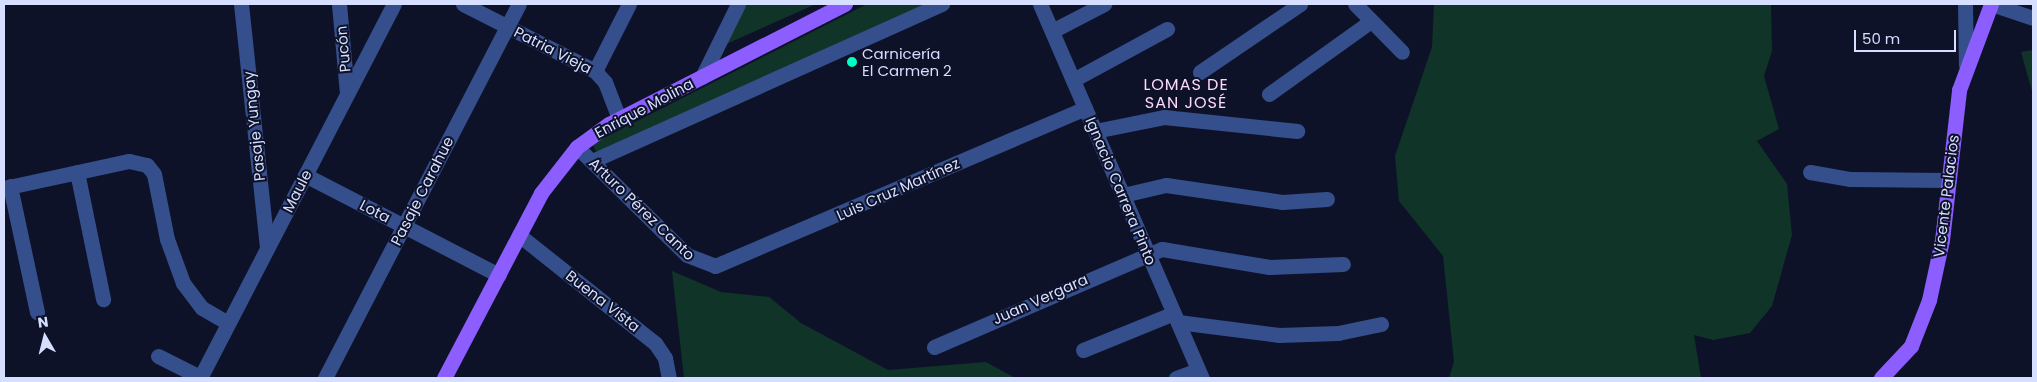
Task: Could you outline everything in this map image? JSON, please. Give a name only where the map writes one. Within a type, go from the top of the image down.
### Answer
[{"type":"main road","name":"Enrique Molina","points":[[444,378],[548,180],[577,147],[619,119],[845,4]]},
{"type":"main road","name":"Vicente Palacios","points":[[1881,378],[1907,352],[1923,321],[1939,260],[1966,65],[1992,4]]},
{"type":"street","name":"Pasaje Yungay","points":[[242,4],[267,248]]},
{"type":"street","name":"Pucón","points":[[339,4],[347,93]]},
{"type":"street","name":"Maule","points":[[201,378],[394,4]]},
{"type":"street","name":"Patria Vieja","points":[[463,4],[595,71],[604,82],[619,119]]},
{"type":"street","name":"Pasaje Carahue","points":[[325,378],[519,4]]},
{"type":"street","points":[[595,71],[629,4]]},
{"type":"street","points":[[702,77],[738,4]]},
{"type":"street","name":"Enrique Molina","points":[[592,161],[942,4]]},
{"type":"street","name":"Ignacio Carrera Pinto","points":[[1040,4],[1200,374]]},
{"type":"street","points":[[1052,31],[1104,4]]},
{"type":"street","points":[[1200,72],[1300,4]]},
{"type":"street","points":[[1355,4],[1402,52]]},
{"type":"street","points":[[1964,4],[1966,65]]},
{"type":"street","points":[[1992,4],[2033,18]]},
{"type":"street","points":[[1269,94],[1371,21]]},
{"type":"street","points":[[1073,80],[1167,28]]},
{"type":"street","name":"Luis Cruz Martínez","points":[[710,267],[733,261],[1085,108]]},
{"type":"street","points":[[1095,131],[1164,116],[1297,131]]},
{"type":"street","name":"Arturo Pérez Canto","points":[[577,147],[687,256],[710,267]]},
{"type":"street","points":[[37,312],[7,187],[135,160],[147,165],[154,174],[167,239],[183,283],[202,308],[228,324]]},
{"type":"street","points":[[77,172],[103,299]]},
{"type":"street","points":[[1810,172],[1850,179],[1949,180]]},
{"type":"street","name":"Lota","points":[[305,175],[499,274]]},
{"type":"street","points":[[1123,195],[1166,185],[1282,202],[1327,199]]},
{"type":"street","name":"Buena Vista","points":[[519,235],[655,343],[665,358],[669,378]]},
{"type":"street","name":"Juan Vergara","points":[[934,347],[1148,253],[1171,249],[1277,267],[1344,264]]},
{"type":"street","points":[[1083,350],[1176,317],[1279,336],[1338,333],[1381,324]]},
{"type":"street","points":[[158,356],[201,378]]},
{"type":"street","points":[[1176,378],[1200,374]]},
{"type":"green space","points":[[745,4],[816,4],[724,45]]},
{"type":"green space","points":[[867,4],[933,4],[598,155],[592,144]]},
{"type":"green space","points":[[1434,4],[1771,4],[1772,51],[1764,76],[1779,129],[1757,141],[1787,184],[1792,235],[1772,306],[1750,333],[1713,340],[1694,335],[1701,378],[1449,378],[1454,362],[1443,256],[1399,201],[1395,156],[1432,47]]},
{"type":"green space","points":[[2033,50],[2033,95],[2021,52]]},
{"type":"green space","points":[[672,271],[721,292],[769,297],[801,323],[888,370],[986,362],[1015,378],[684,378]]},
{"type":"place","name":"Carnicería El Carmen 2","points":[[852,62]]},
{"type":"district","name":"LOMAS DE SAN JOSÉ","points":[[1186,94]]}]
